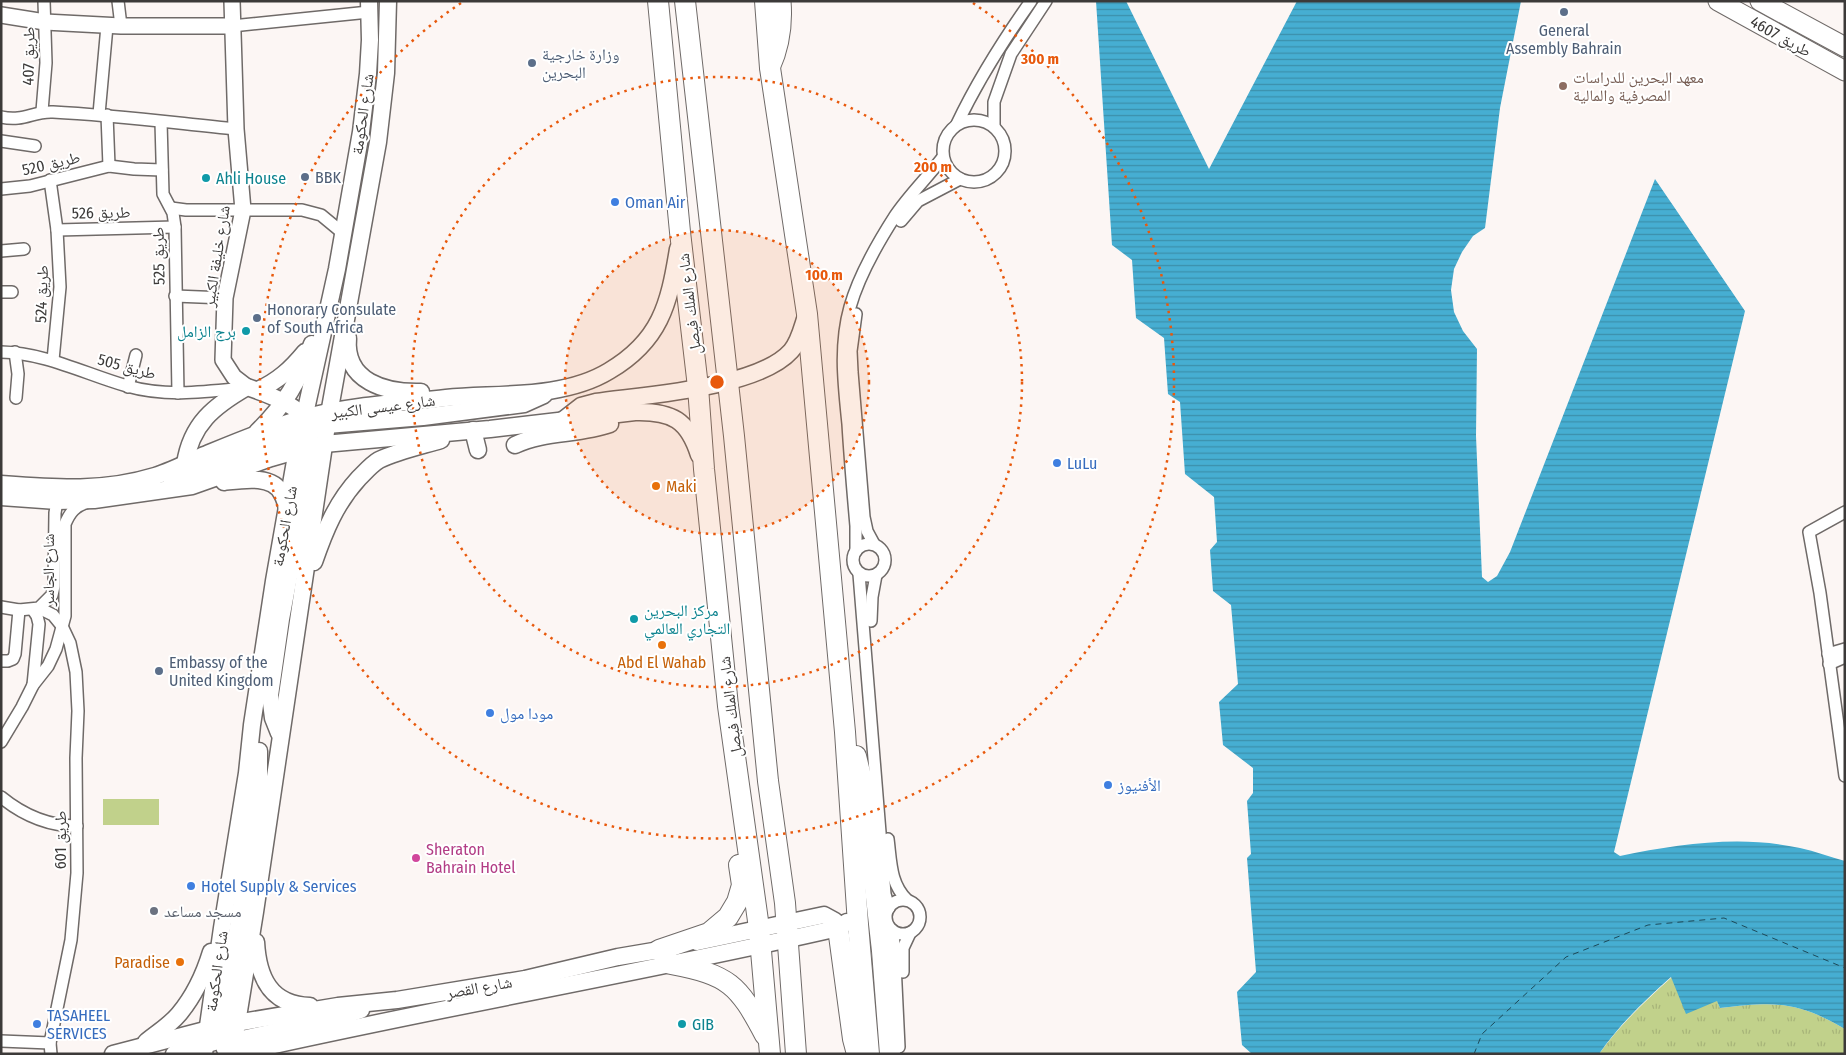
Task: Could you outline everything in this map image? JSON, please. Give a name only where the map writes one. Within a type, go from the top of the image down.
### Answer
[{"type":"highway","name":"شارع الملك فيصل","points":[[658,1],[680,232],[698,388],[704,469],[728,706],[760,937],[769,1047]]},
{"type":"highway","name":"شارع الملك فيصل","points":[[685,1],[728,383],[768,780],[788,931],[796,1054]]},
{"type":"highway","points":[[765,1],[770,68],[807,314],[846,732],[869,1054]]},
{"type":"highway","points":[[665,957],[709,933],[728,917],[737,902],[742,884],[728,772],[728,706]]},
{"type":"highway","points":[[846,732],[858,763],[864,789],[882,951],[890,1054]]},
{"type":"highway","points":[[838,928],[852,1039],[857,1054]]},
{"type":"highway","points":[[665,957],[704,970],[725,980],[742,995],[769,1047]]},
{"type":"main road","name":"شارع الحكومة","points":[[328,418],[383,109],[388,44],[388,1]]},
{"type":"main road","points":[[770,68],[778,52],[781,34],[781,1]]},
{"type":"main road","name":"طريق 4607","points":[[1718,1],[1845,71]]},
{"type":"main road","name":"طريق 4607","points":[[1760,1],[1845,46]]},
{"type":"main road","name":"شارع الحكومة","points":[[220,1044],[255,912],[281,737],[300,602],[308,437],[361,132],[368,74],[369,7]]},
{"type":"main road","name":"شارع عيسى الكبير","points":[[328,418],[447,398],[466,404],[486,402],[554,391],[592,381],[635,352],[653,332],[668,300],[680,232]]},
{"type":"main road","points":[[354,272],[347,345],[357,371],[368,381],[385,389],[401,392],[423,392],[447,398]]},
{"type":"main road","points":[[562,421],[581,406],[596,402],[728,383],[758,372],[790,353],[796,344],[807,314]]},
{"type":"main road","points":[[185,464],[222,408],[252,389],[274,383],[288,372],[312,344],[327,319]]},
{"type":"main road","points":[[254,435],[284,402],[304,368],[312,344]]},
{"type":"main road","points":[[252,389],[284,402],[308,437]]},
{"type":"main road","points":[[486,402],[490,428]]},
{"type":"main road","points":[[281,737],[273,718],[270,695],[281,619],[296,540],[308,437],[317,424],[328,418],[399,419],[466,404],[469,431],[478,450]]},
{"type":"main road","points":[[515,445],[534,438],[595,428],[635,412]]},
{"type":"main road","name":"شارع عيسى الكبير","points":[[1,484],[96,488],[127,482],[155,476],[254,435],[308,437],[469,431],[635,412],[663,414],[678,420],[694,438],[704,469]]},
{"type":"main road","points":[[300,602],[324,532],[335,509],[350,487],[378,461],[469,431]]},
{"type":"main road","name":"شارع الحكومة","points":[[220,1044],[222,928],[248,773],[252,725],[274,581],[287,509],[308,437]]},
{"type":"main road","points":[[165,489],[191,474],[308,437]]},
{"type":"main road","name":"شارع عيسى الكبير","points":[[1,498],[57,501],[94,500],[192,486],[308,437]]},
{"type":"main road","points":[[192,486],[250,479],[270,482],[282,492],[287,509]]},
{"type":"main road","points":[[220,1044],[259,787],[259,753],[252,725]]},
{"type":"main road","points":[[838,928],[846,923],[858,902]]},
{"type":"main road","points":[[255,912],[258,964],[267,984],[288,1002],[299,1005],[338,1006]]},
{"type":"main road","name":"شارع القصر","points":[[113,1054],[141,1046],[220,1044],[324,1034],[401,1019],[665,957],[788,931],[824,915],[835,921],[838,928]]},
{"type":"main road","points":[[141,1046],[178,1016],[192,996],[205,973],[211,951],[222,928]]},
{"type":"main road","name":"شارع القصر","points":[[220,1044],[338,1006],[384,1002],[525,979],[618,957],[665,957]]},
{"type":"main road","points":[[174,1054],[337,1018],[384,1002]]},
{"type":"main road","points":[[276,1054],[282,1050],[315,1040],[324,1034]]},
{"type":"street","name":"طريق 407","points":[[42,111],[46,63],[44,1]]},
{"type":"street","points":[[118,1],[103,114],[109,166],[162,170]]},
{"type":"street","name":"شارع خليفة الكبير","points":[[232,1],[236,128],[242,210],[225,298],[222,360],[234,377],[252,389]]},
{"type":"street","points":[[957,124],[972,119],[980,120],[994,126],[1003,139],[1005,146],[1003,161],[1000,168],[988,178],[981,181],[967,182],[960,179],[949,170],[943,157],[943,142],[946,135],[957,124],[975,86],[1000,44],[1031,1]]},
{"type":"street","points":[[994,126],[994,102],[1011,54],[1046,1]]},
{"type":"street","points":[[1,15],[45,22],[114,26],[232,26],[369,7]]},
{"type":"street","points":[[1,117],[13,120],[28,117],[42,111],[103,114],[161,122],[236,128]]},
{"type":"street","name":"طريق 525","points":[[161,122],[163,194],[170,208],[175,227],[178,393]]},
{"type":"street","points":[[1,141],[35,146]]},
{"type":"street","points":[[889,908],[885,894],[859,574],[853,560],[856,551],[856,526],[843,373],[843,351],[848,315],[857,287],[890,225],[905,202],[943,157]]},
{"type":"street","name":"طريق 520","points":[[1,189],[30,186],[109,166]]},
{"type":"street","points":[[859,574],[868,577],[876,575],[884,568],[886,559],[882,550],[874,544],[867,531],[864,517],[852,372],[852,337],[857,310],[872,272],[903,217],[918,201],[960,179]]},
{"type":"street","name":"طريق 524","points":[[50,180],[58,230],[60,287],[53,360]]},
{"type":"street","points":[[170,208],[182,210],[312,211],[321,215],[344,234]]},
{"type":"street","name":"طريق 526","points":[[58,230],[175,227]]},
{"type":"street","points":[[1,251],[24,249]]},
{"type":"street","points":[[175,296],[225,298]]},
{"type":"street","name":"طريق 505","points":[[1,352],[15,352],[53,360],[128,387],[168,393],[252,389]]},
{"type":"street","points":[[15,352],[18,374],[16,398]]},
{"type":"street","points":[[128,387],[136,355]]},
{"type":"street","points":[[57,501],[64,492],[78,488]]},
{"type":"street","name":"شارع الجاسر","points":[[33,685],[48,666],[56,649],[62,626],[65,609],[65,524],[70,513],[78,505],[94,500]]},
{"type":"street","name":"شارع الجاسر","points":[[36,609],[52,595],[54,586],[55,512],[57,501]]},
{"type":"street","points":[[1810,535],[1845,512]]},
{"type":"street","points":[[1810,535],[1845,519]]},
{"type":"street","points":[[1810,535],[1845,776]]},
{"type":"street","points":[[856,551],[864,545],[874,544]]},
{"type":"street","points":[[876,575],[872,597],[871,620],[884,799],[892,873],[896,885],[907,900],[918,908],[920,918],[917,927],[910,933],[905,942],[902,953],[907,1054]]},
{"type":"street","points":[[1,607],[19,610],[36,609],[53,615],[62,626]]},
{"type":"street","points":[[1,742],[33,685],[39,624],[36,609]]},
{"type":"street","points":[[1,661],[13,659],[16,654],[19,610]]},
{"type":"street","name":"طريق 601","points":[[50,1048],[70,940],[77,873],[76,758],[78,711],[76,672],[70,643],[62,626]]},
{"type":"street","points":[[1829,659],[1845,649]]},
{"type":"street","points":[[1829,659],[1845,658]]},
{"type":"street","points":[[1,797],[25,814],[60,826],[77,826]]},
{"type":"street","points":[[907,900],[897,901],[889,908],[886,917],[892,930],[900,934],[910,933]]},
{"type":"street","points":[[892,930],[900,1054]]},
{"type":"street","points":[[1,1041],[50,1048]]},
{"type":"green space","points":[[103,799],[159,799],[159,825],[103,825]]},
{"type":"green space","points":[[1672,977],[1717,1000],[1720,1008],[1771,1004],[1784,1005],[1798,1008],[1828,1020],[1845,1029],[1845,1054],[1599,1054],[1633,1014]]},
{"type":"water","points":[[1096,1],[1126,1],[1209,169],[1297,1],[1521,1],[1500,108],[1485,228],[1473,236],[1462,252],[1454,269],[1451,290],[1454,312],[1463,331],[1477,349],[1476,436],[1482,577],[1488,582],[1497,576],[1510,552],[1655,179],[1745,311],[1614,852],[1620,856],[1687,845],[1755,842],[1800,848],[1845,861],[1845,1029],[1812,1013],[1784,1005],[1771,1004],[1720,1008],[1717,1001],[1686,1014],[1671,977],[1633,1013],[1599,1054],[1252,1054],[1242,1045],[1237,992],[1256,972],[1247,858],[1251,854],[1247,801],[1253,793],[1253,768],[1223,745],[1219,702],[1238,684],[1231,605],[1213,591],[1210,550],[1217,542],[1214,497],[1185,474],[1180,402],[1168,394],[1164,338],[1136,318],[1132,260],[1112,245]]},
{"type":"ferry route","points":[[1474,1054],[1482,1034],[1566,957],[1648,925],[1724,918],[1845,968]]},
{"type":"place","name":"General Assembly Bahrain","points":[[1564,12]]},
{"type":"place","name":"وزارة خارجية البحرين","points":[[532,63]]},
{"type":"place","name":"معهد البحرين للدراسات المصرفية والمالية","points":[[1563,86]]},
{"type":"place","name":"BBK","points":[[305,177]]},
{"type":"place","name":"Ahli House","points":[[206,178]]},
{"type":"place","name":"Oman Air","points":[[615,202]]},
{"type":"place","name":"Honorary Consulate of South Africa","points":[[257,318]]},
{"type":"place","name":"برج الزامل","points":[[246,331]]},
{"type":"place","name":"LuLu","points":[[1057,463]]},
{"type":"place","name":"Maki","points":[[656,486]]},
{"type":"place","name":"مركز البحرين التجاري العالمي","points":[[634,619]]},
{"type":"place","name":"Abd El Wahab","points":[[662,645]]},
{"type":"place","name":"Embassy of the United Kingdom","points":[[159,671]]},
{"type":"place","name":"مودا مول","points":[[490,713]]},
{"type":"place","name":"الأفنيوز","points":[[1108,785]]},
{"type":"place","name":"Sheraton Bahrain Hotel","points":[[416,858]]},
{"type":"place","name":"Hotel Supply & Services","points":[[191,886]]},
{"type":"place","name":"مسجد مساعد","points":[[154,911]]},
{"type":"place","name":"Paradise","points":[[180,962]]},
{"type":"place","name":"TASAHEEL SERVICES","points":[[37,1024]]},
{"type":"place","name":"GIB","points":[[682,1024]]}]
